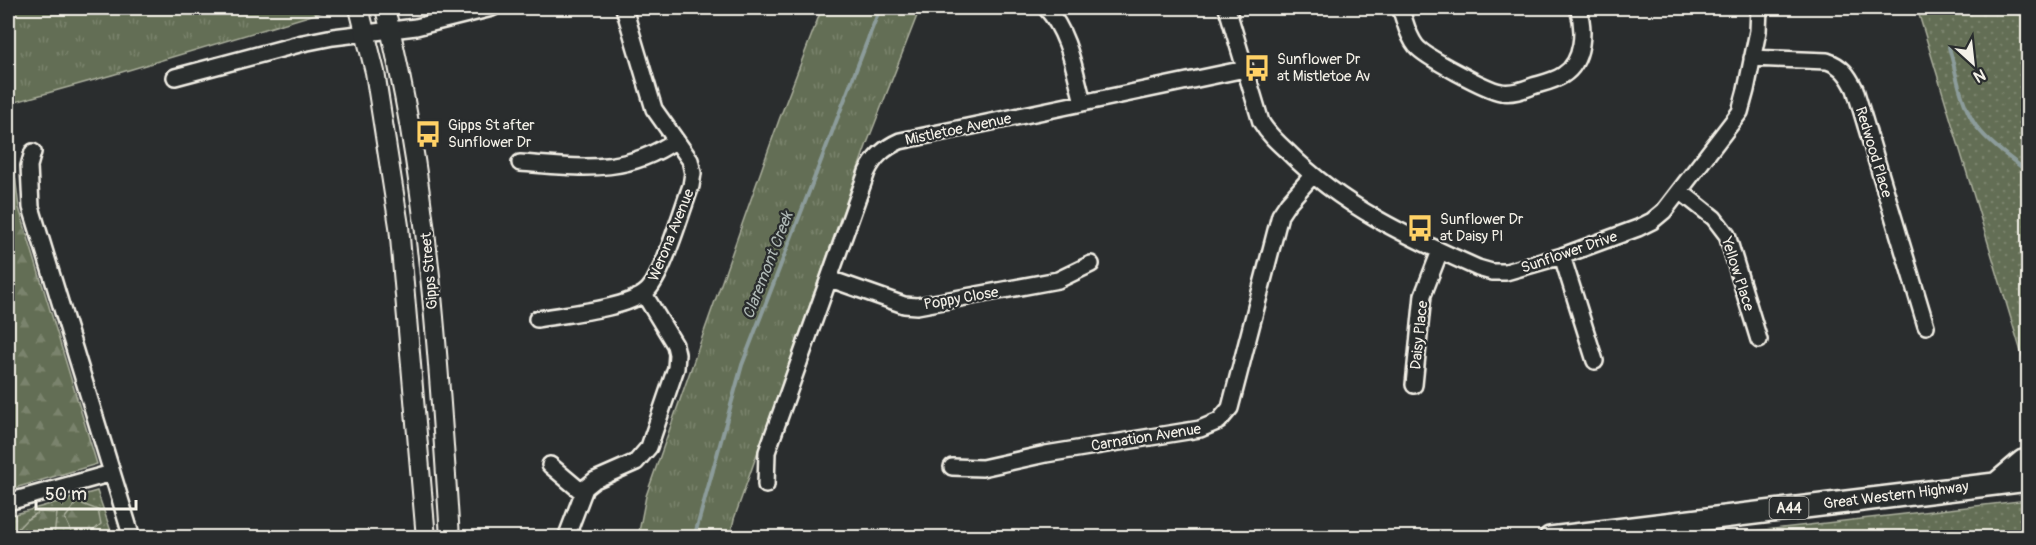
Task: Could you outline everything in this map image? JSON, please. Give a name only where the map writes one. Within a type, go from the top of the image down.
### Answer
[{"type":"highway","points":[[1997,483],[2023,461],[2028,460]]},
{"type":"highway","name":"Great Western Highway","points":[[1550,537],[2028,480]]},
{"type":"main road","name":"Gipps Street","points":[[359,8],[375,72],[399,226],[426,537]]},
{"type":"main road","name":"Gipps Street","points":[[385,8],[412,142],[424,222],[450,537]]},
{"type":"street","points":[[175,77],[303,43],[416,27],[492,8]]},
{"type":"street","name":"Werona Avenue","points":[[537,319],[620,304],[644,294],[659,273],[692,179],[690,160],[654,109],[624,8]]},
{"type":"street","points":[[1046,8],[1060,27],[1067,42],[1083,102]]},
{"type":"street","name":"Sunflower Drive","points":[[1227,8],[1255,109],[1265,128],[1312,176],[1398,231],[1478,268],[1492,272],[1520,269],[1562,256],[1638,228],[1652,221],[1664,211],[1740,112],[1759,22],[1759,8]]},
{"type":"street","points":[[1400,8],[1408,33],[1419,49],[1487,88],[1504,93],[1556,79],[1569,70],[1578,58],[1581,40],[1582,29],[1578,8]]},
{"type":"street","name":"Redwood Place","points":[[1752,57],[1827,61],[1838,66],[1848,75],[1855,89],[1926,326]]},
{"type":"street","name":"Mistletoe Avenue","points":[[766,485],[767,452],[867,172],[872,161],[886,148],[900,141],[1245,69]]},
{"type":"street","points":[[520,163],[610,167],[653,155],[676,140]]},
{"type":"street","points":[[33,152],[29,166],[31,207],[132,537]]},
{"type":"street","name":"Carnation Avenue","points":[[952,467],[982,468],[1046,454],[1200,429],[1219,421],[1230,408],[1280,215],[1312,176]]},
{"type":"street","name":"Yellow Place","points":[[1680,191],[1714,218],[1726,236],[1759,340]]},
{"type":"street","name":"Daisy Place","points":[[1414,385],[1423,296],[1440,251]]},
{"type":"street","points":[[1562,256],[1595,361]]},
{"type":"street","name":"Poppy Close","points":[[830,279],[904,305],[917,306],[1058,280],[1091,264]]},
{"type":"street","points":[[566,537],[582,492],[596,480],[631,465],[645,453],[652,441],[676,368],[675,345],[644,294]]},
{"type":"street","points":[[550,465],[582,492]]},
{"type":"street","points":[[8,502],[112,472]]},
{"type":"green space","points":[[8,8],[321,8],[322,12],[8,104]]},
{"type":"green space","points":[[822,8],[920,8],[866,146],[734,519],[730,537],[638,537],[646,496],[779,120]]},
{"type":"green space","points":[[1917,8],[2028,8],[2028,375]]},
{"type":"green space","points":[[8,136],[11,142],[19,208],[97,464],[8,490]]},
{"type":"green space","points":[[97,491],[113,537],[8,538],[8,516]]},
{"type":"green space","points":[[2028,500],[2028,537],[1887,538],[1880,533],[1864,538],[1739,538],[1738,533]]},
{"type":"green space","points":[[77,502],[98,510],[101,524],[86,537],[72,533],[65,518]]},
{"type":"green space","points":[[39,512],[57,513],[54,535],[51,537],[10,537],[26,520]]},
{"type":"waterway","name":"Claremont Creek","points":[[694,538],[742,365],[880,8]]},
{"type":"waterway","points":[[1949,47],[1963,98],[1976,126],[1994,145],[2028,172]]},
{"type":"place","name":"Sunflower Dr at Mistletoe Av","points":[[1257,68]]},
{"type":"place","name":"Gipps St after Sunflower Dr","points":[[428,134]]},
{"type":"place","name":"Sunflower Dr at Daisy Pl","points":[[1420,228]]}]
